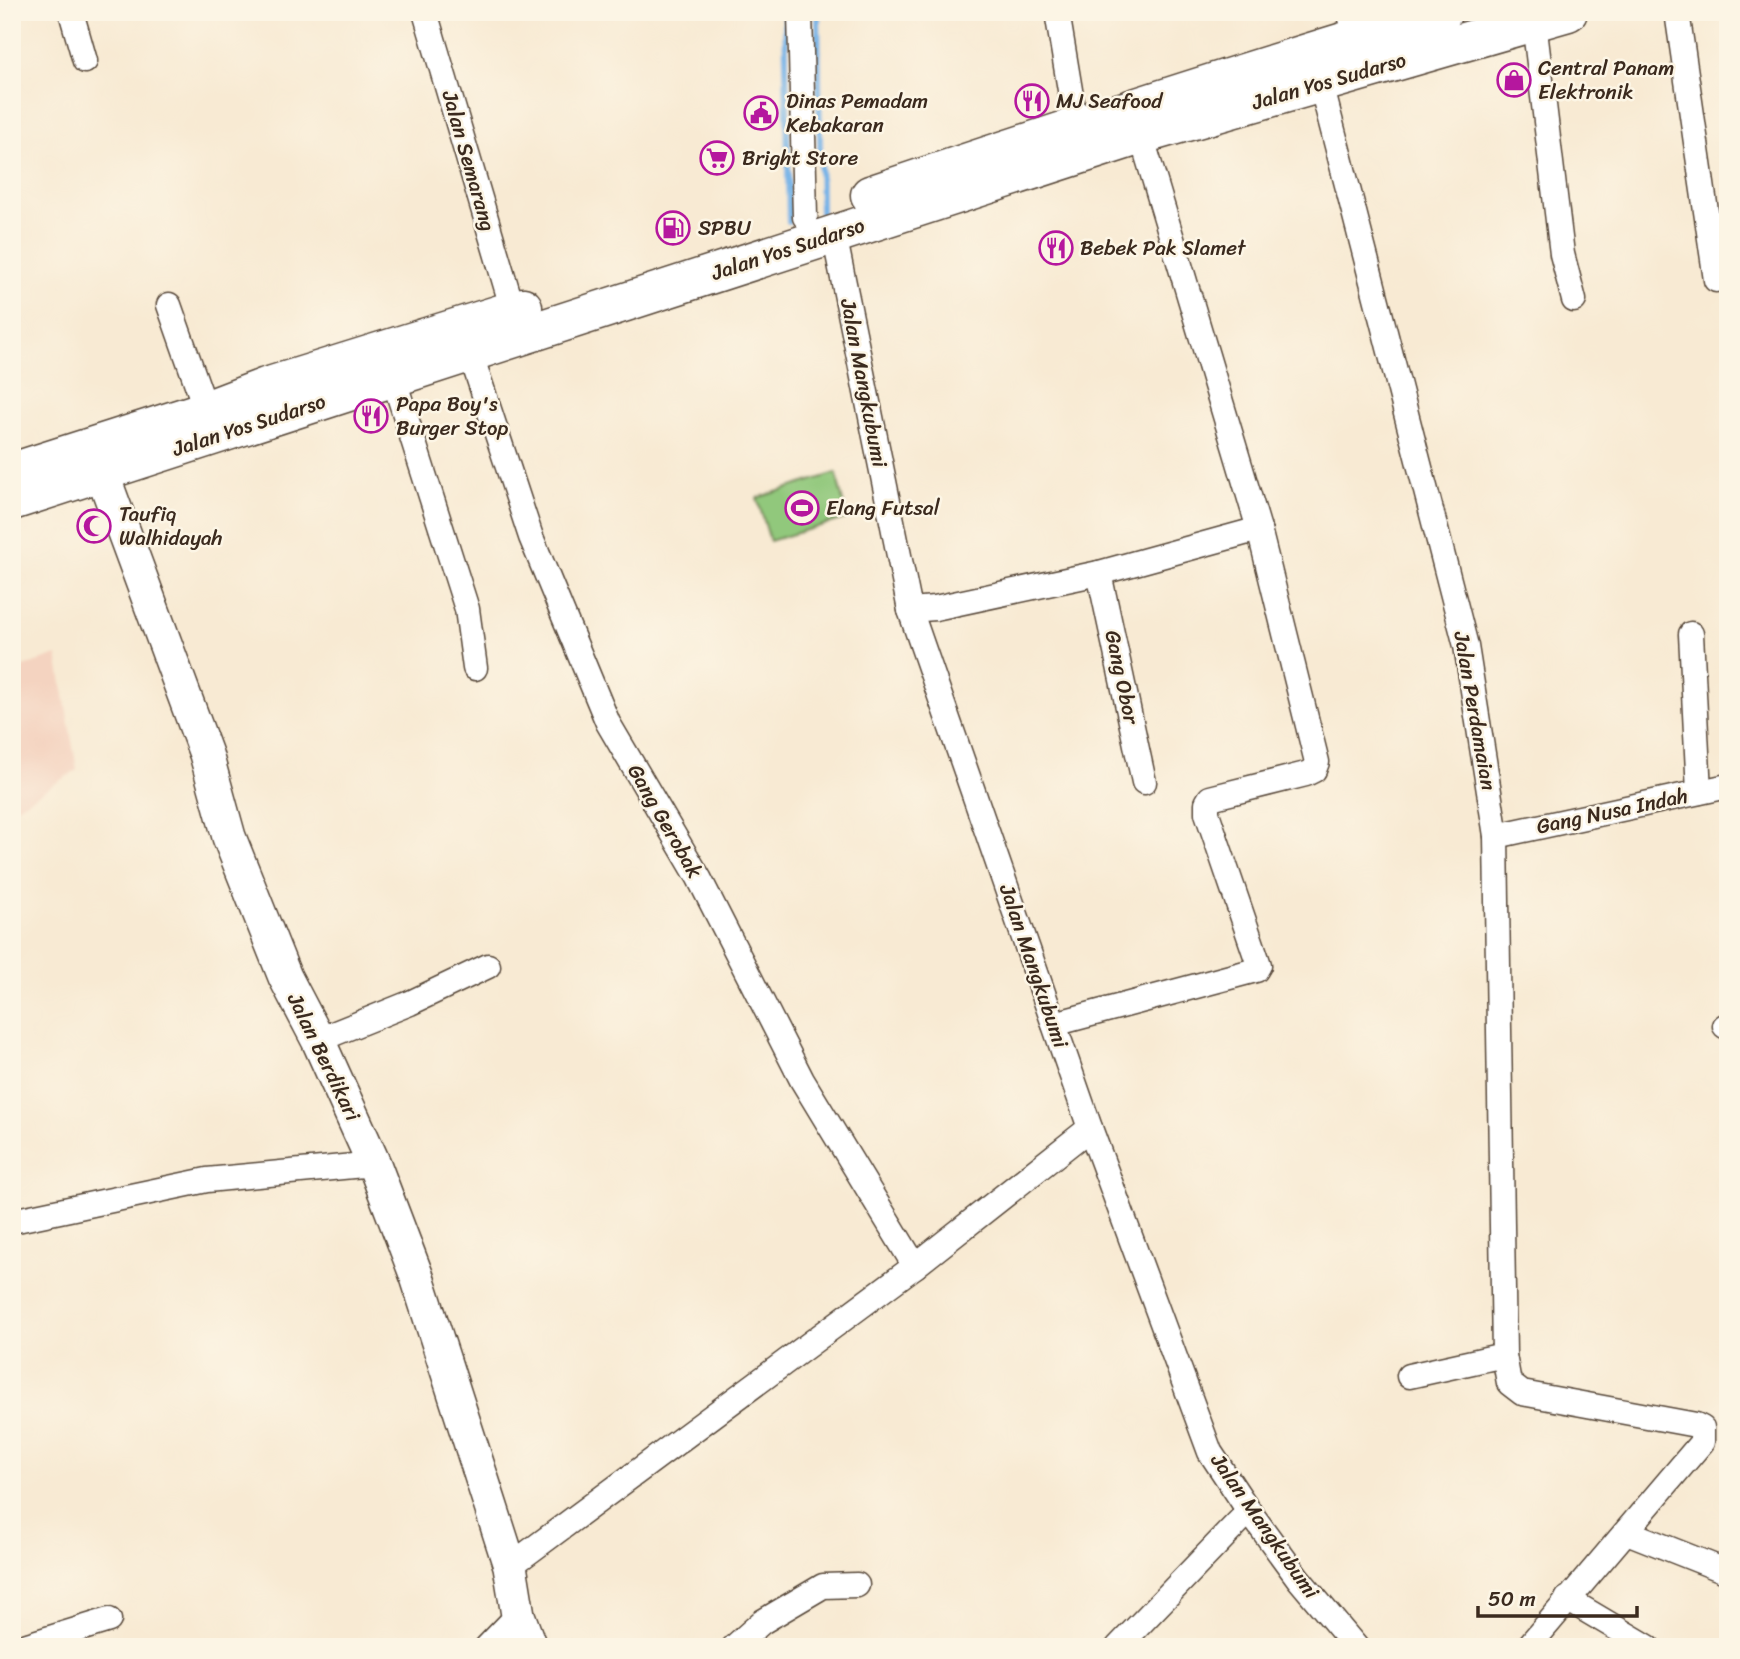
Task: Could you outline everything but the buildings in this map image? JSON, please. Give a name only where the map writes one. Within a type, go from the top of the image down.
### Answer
[{"type":"main road","name":"Jalan Yos Sudarso","points":[[12,472],[206,410],[269,402],[393,377],[470,352],[820,226],[1076,126],[1443,12]]},
{"type":"main road","name":"Jalan Yos Sudarso","points":[[12,501],[102,473],[269,402],[513,310],[1321,84],[1372,35],[1551,17]]},
{"type":"street","points":[[71,12],[85,61]]},
{"type":"street","name":"Jalan Semarang","points":[[425,12],[513,310]]},
{"type":"street","name":"Jalan Mangkubumi","points":[[800,12],[820,226],[910,610],[1090,1128],[1210,1452],[1298,1578],[1356,1647]]},
{"type":"street","points":[[1057,12],[1076,126]]},
{"type":"street","points":[[1677,12],[1716,280]]},
{"type":"street","points":[[1551,17],[1562,254],[1574,300]]},
{"type":"street","name":"Jalan Perdamaian","points":[[1321,84],[1466,646],[1496,836],[1504,1355],[1509,1383],[1522,1393],[1672,1420],[1702,1428],[1702,1442],[1627,1532]]},
{"type":"street","points":[[1054,1024],[1256,970],[1259,965],[1208,813],[1207,803],[1210,798],[1306,774],[1314,770],[1317,762],[1259,529],[1141,135]]},
{"type":"street","points":[[169,305],[206,410]]},
{"type":"street","name":"Gang Gerobak","points":[[470,352],[531,537],[608,723],[699,878],[802,1080],[915,1266]]},
{"type":"street","points":[[393,377],[467,609],[475,668]]},
{"type":"street","name":"Jalan Berdikari","points":[[102,473],[206,754],[229,837],[285,977],[318,1041],[374,1164],[417,1277],[510,1566],[518,1615],[530,1647]]},
{"type":"street","points":[[910,610],[935,608],[1099,573],[1259,529]]},
{"type":"street","name":"Gang Obor","points":[[1099,573],[1144,782]]},
{"type":"street","points":[[1691,634],[1699,792]]},
{"type":"street","name":"Gang Nusa Indah","points":[[1496,836],[1728,786]]},
{"type":"street","points":[[318,1041],[410,1003],[488,966]]},
{"type":"street","points":[[510,1566],[915,1266],[1090,1128]]},
{"type":"street","points":[[12,1222],[207,1180],[374,1164]]},
{"type":"street","points":[[1409,1376],[1504,1355]]},
{"type":"street","points":[[1118,1647],[1249,1511]]},
{"type":"street","points":[[1528,1647],[1627,1532],[1728,1572]]},
{"type":"street","points":[[734,1647],[762,1622],[823,1586],[857,1585]]},
{"type":"street","points":[[1567,1599],[1648,1647]]},
{"type":"street","points":[[487,1647],[518,1615]]},
{"type":"street","points":[[20,1647],[109,1620]]},
{"type":"shaded area","points":[[57,655],[77,770],[12,810],[12,671]]},
{"type":"green space","name":"Elang Futsal","points":[[836,473],[847,518],[770,541],[757,498]]},
{"type":"waterway","points":[[785,12],[789,222]]},
{"type":"waterway","points":[[818,12],[821,212]]},
{"type":"place","name":"Central Panam Elektronik","points":[[1514,80]]},
{"type":"place","name":"MJ Seafood","points":[[1032,101]]},
{"type":"place","name":"Dinas Pemadam Kebakaran","points":[[761,113]]},
{"type":"place","name":"Bright Store","points":[[717,158]]},
{"type":"place","name":"SPBU","points":[[673,228]]},
{"type":"place","name":"Bebek Pak Slamet","points":[[1056,248]]},
{"type":"place","name":"Papa Boy's Burger Stop","points":[[371,416]]},
{"type":"place","name":"Elang Futsal","points":[[802,508]]},
{"type":"place","name":"Taufiq Walhidayah","points":[[94,526]]}]
